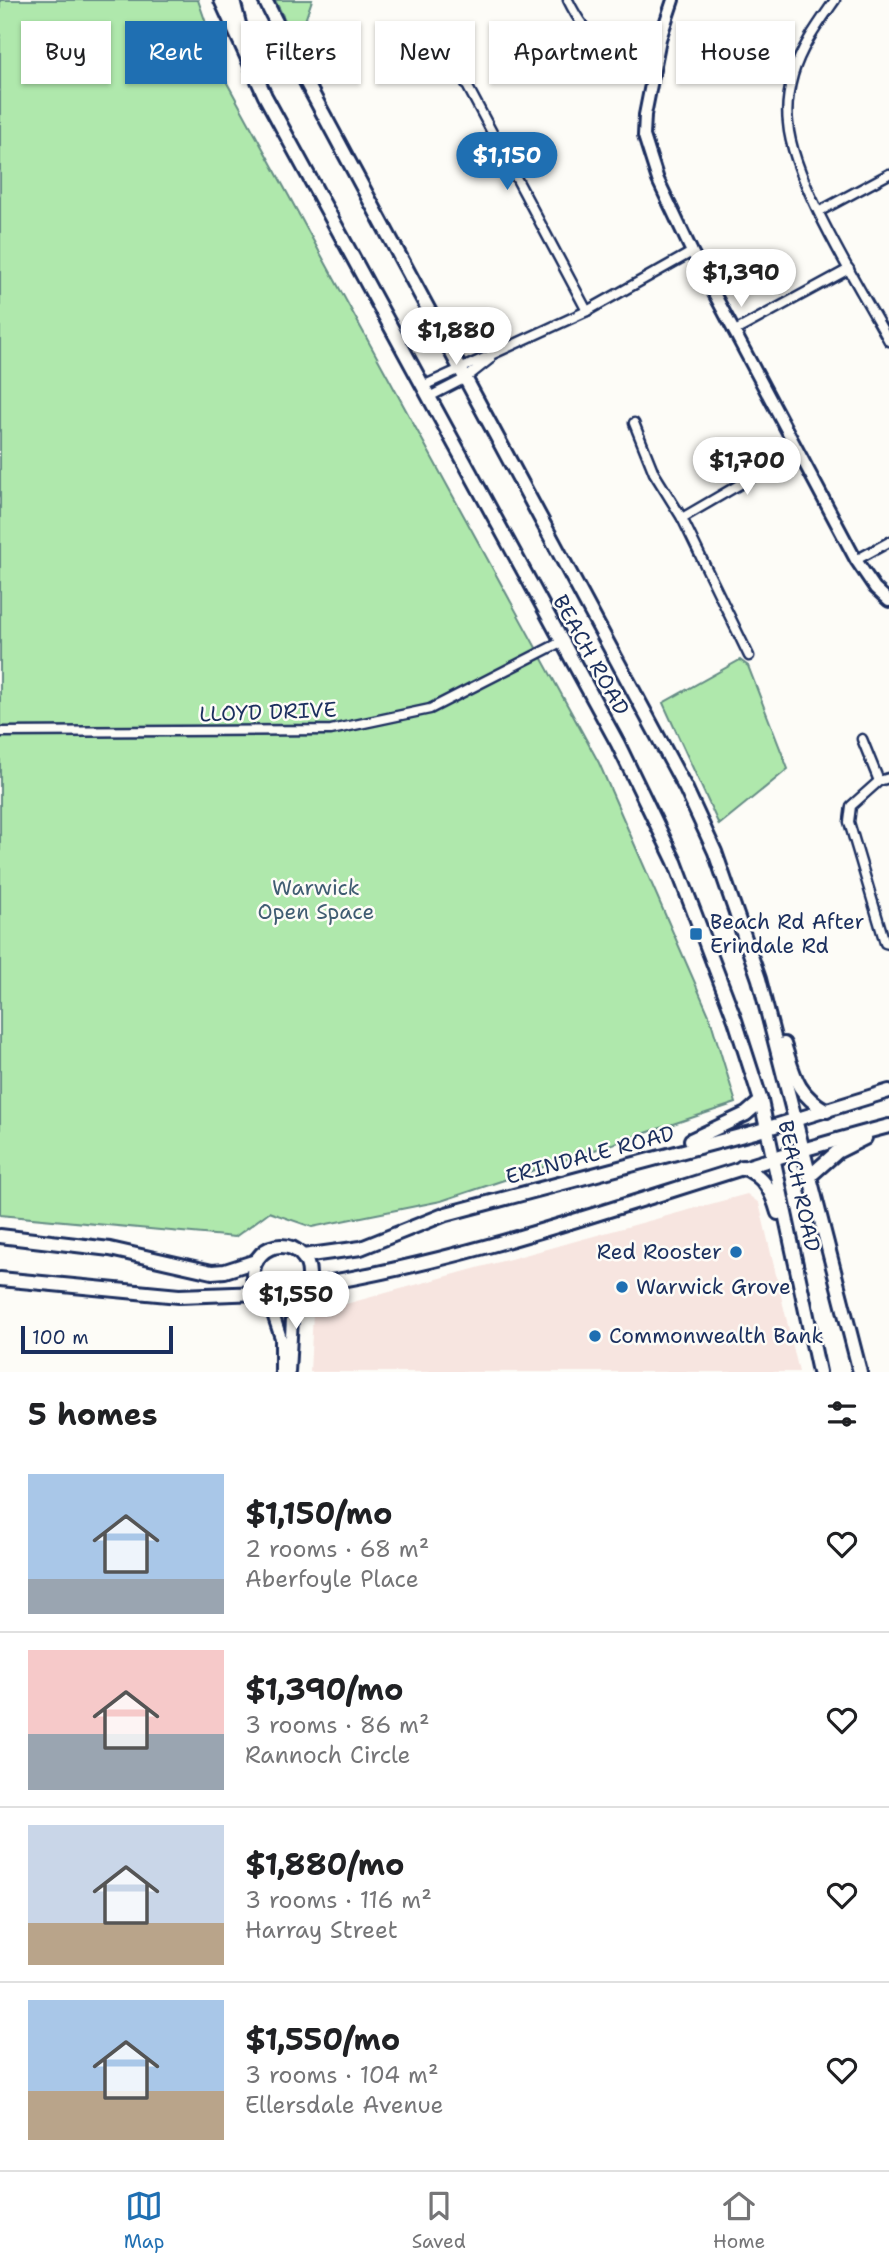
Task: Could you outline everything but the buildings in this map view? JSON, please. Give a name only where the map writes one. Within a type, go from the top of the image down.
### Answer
[{"type":"main road","name":"BEACH ROAD","points":[[221,0],[241,44]]},
{"type":"main road","points":[[233,0],[241,32]]},
{"type":"main road","name":"BEACH ROAD","points":[[265,0],[686,789],[715,852],[740,920],[768,1012],[860,1372]]},
{"type":"main road","name":"BEACH ROAD","points":[[261,84],[649,802],[675,862],[731,1008],[761,1101],[819,1372]]},
{"type":"main road","points":[[768,1012],[783,1041],[797,1084],[809,1101],[827,1111]]},
{"type":"main road","name":"ERINDALE ROAD","points":[[0,1236],[110,1249],[212,1272],[225,1271],[256,1261],[278,1246],[288,1247],[303,1256],[361,1248],[446,1214],[796,1120],[889,1091]]},
{"type":"main road","points":[[618,1167],[643,1152],[702,1137],[746,1114],[761,1101]]},
{"type":"main road","points":[[0,1279],[179,1296],[265,1296],[285,1302],[304,1290],[401,1268],[567,1223],[803,1148],[889,1126]]},
{"type":"main road","points":[[810,1176],[836,1152],[863,1138],[889,1132]]},
{"type":"main road","points":[[741,1167],[754,1172],[773,1193],[785,1239],[798,1268]]},
{"type":"main road","points":[[303,1256],[308,1266],[304,1290]]},
{"type":"main road","points":[[256,1261],[253,1278],[265,1296]]},
{"type":"street","points":[[568,0],[581,21]]},
{"type":"street","points":[[662,39],[673,0]]},
{"type":"street","points":[[835,0],[813,31],[797,62],[788,109],[794,152],[849,269],[889,341]]},
{"type":"street","points":[[466,84],[587,311]]},
{"type":"street","points":[[651,84],[644,136],[658,180],[692,252],[856,559],[875,588],[889,601]]},
{"type":"street","points":[[820,211],[889,174]]},
{"type":"street","points":[[426,392],[587,311],[692,252]]},
{"type":"street","points":[[735,331],[849,269]]},
{"type":"street","points":[[634,423],[654,473],[682,518],[749,656]]},
{"type":"street","points":[[682,518],[797,451]]},
{"type":"street","points":[[856,559],[889,542]]},
{"type":"street","name":"LLOYD DRIVE","points":[[0,732],[331,730],[430,709],[561,642]]},
{"type":"street","points":[[862,738],[878,781]]},
{"type":"street","points":[[889,778],[878,781],[850,806],[849,822],[885,943],[889,944]]},
{"type":"street","points":[[289,1372],[292,1319],[304,1290]]},
{"type":"street","points":[[265,1296],[281,1338],[281,1372]]},
{"type":"shaded area","name":"Warwick Grove","points":[[747,1194],[759,1203],[799,1372],[310,1372],[313,1313]]},
{"type":"green space","name":"Warwick Open Space","points":[[0,0],[198,0],[205,21],[125,21],[125,84],[227,83],[599,763],[709,1015],[736,1103],[441,1201],[312,1227],[269,1212],[235,1237],[0,1215]]},
{"type":"green space","points":[[275,0],[312,0],[305,21],[286,21]]},
{"type":"green space","points":[[740,660],[748,666],[788,769],[719,825],[663,703]]},
{"type":"place","name":"Beach Rd After Erindale Rd","points":[[696,934]]},
{"type":"place","name":"Red Rooster","points":[[736,1252]]},
{"type":"place","name":"Warwick Grove","points":[[622,1287]]},
{"type":"place","name":"Commonwealth Bank","points":[[595,1336]]}]
